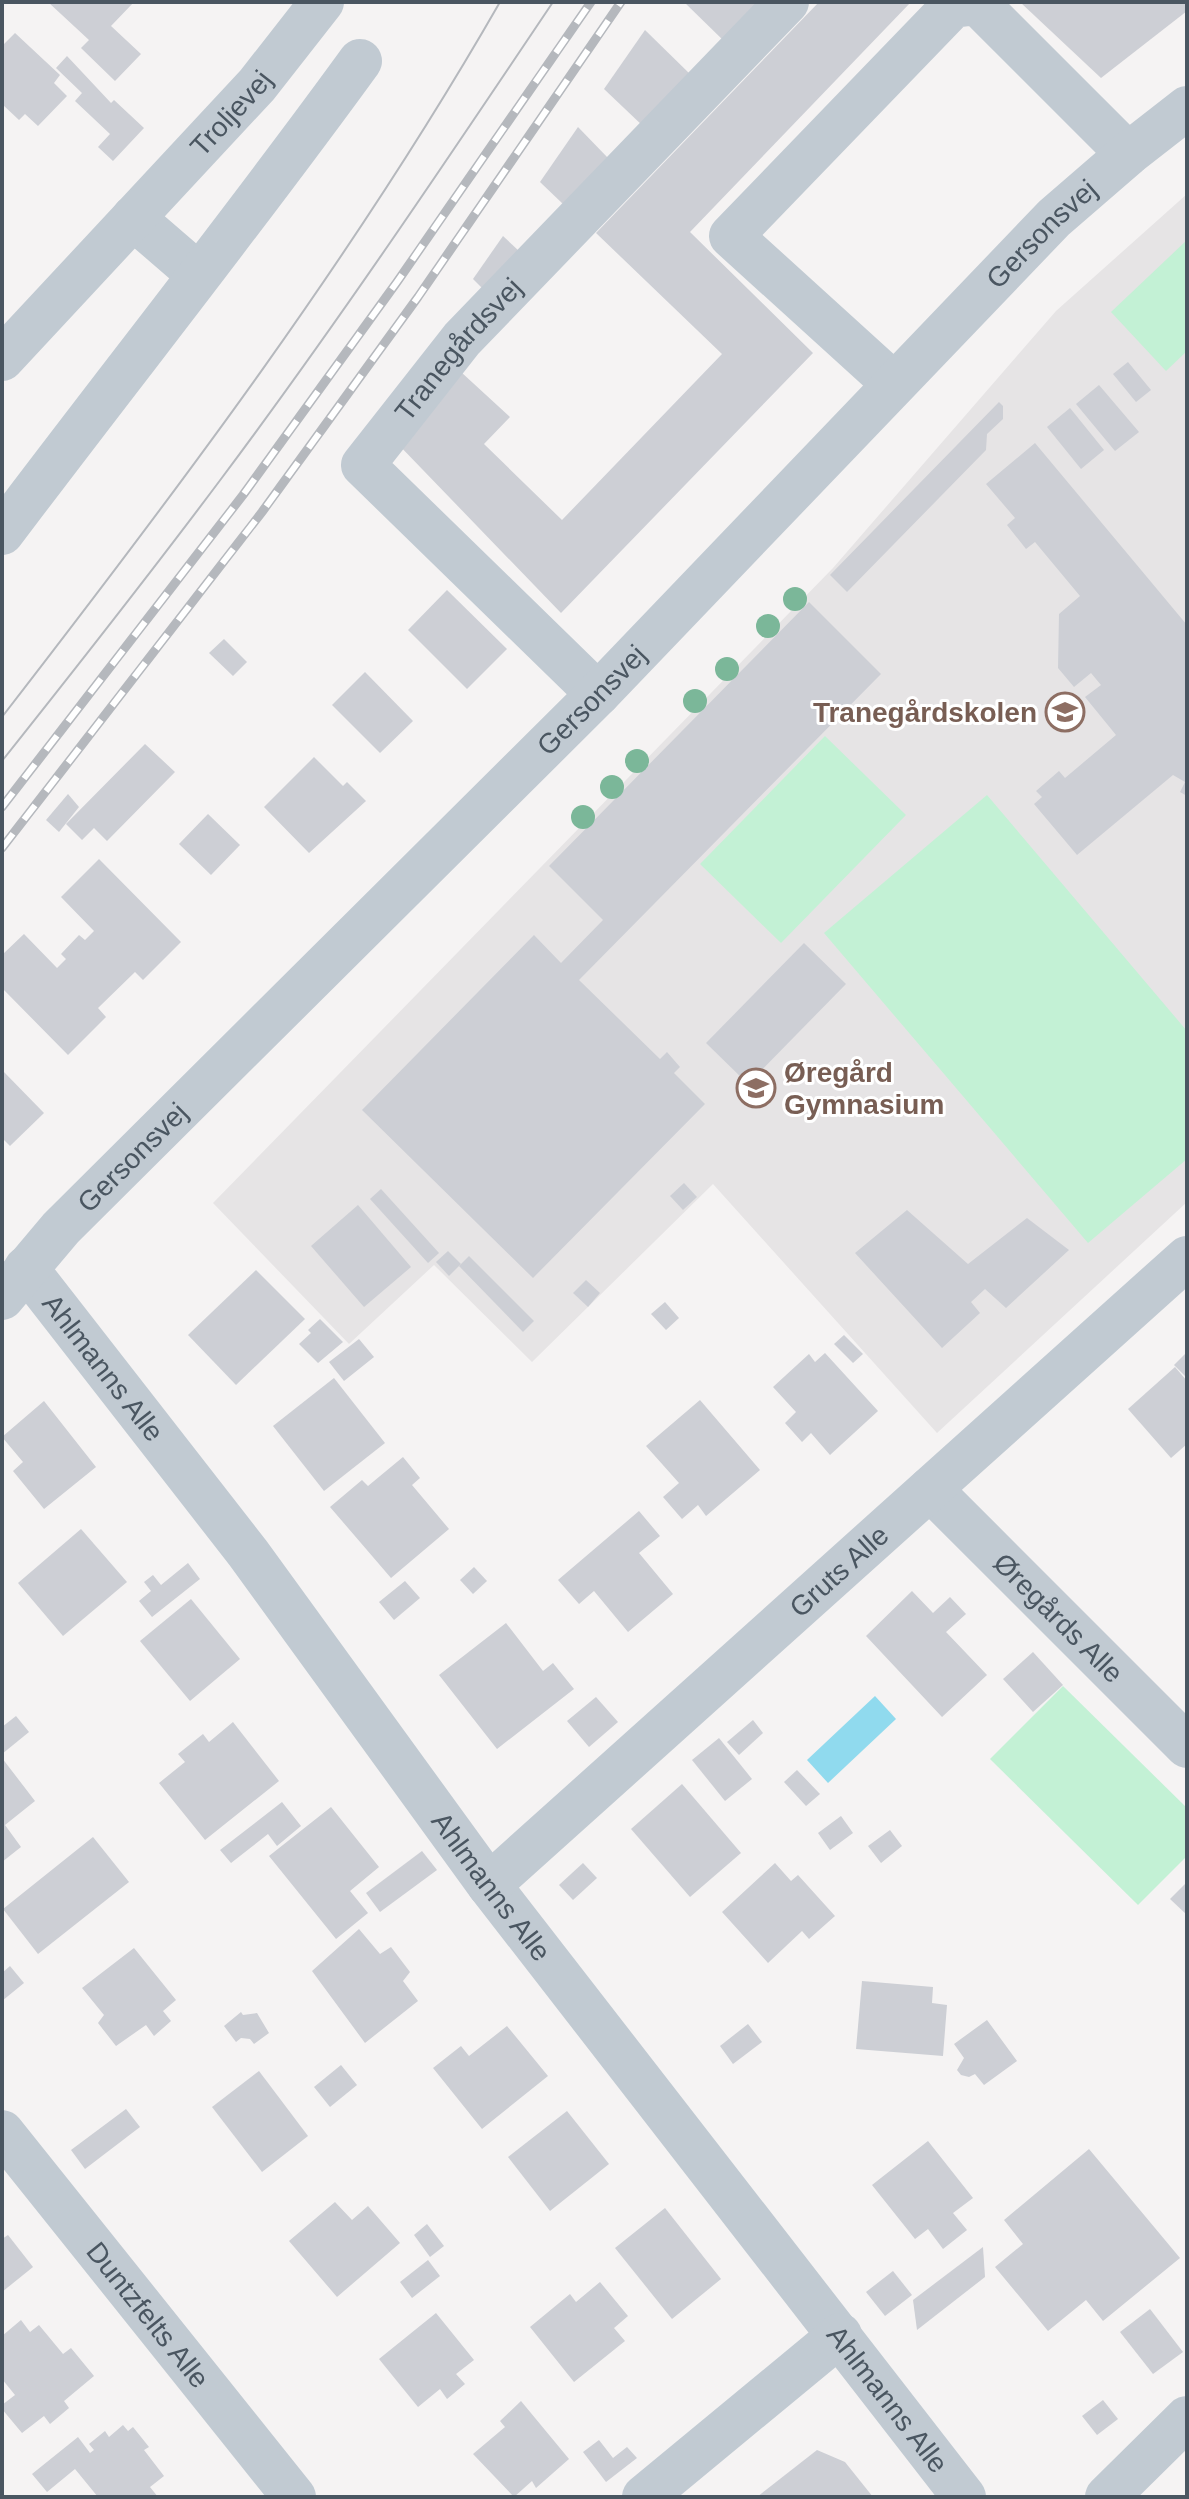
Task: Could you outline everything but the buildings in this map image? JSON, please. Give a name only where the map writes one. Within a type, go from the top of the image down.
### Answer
[{"type":"street","name":"Troljevej","points":[[2,359],[257,85],[322,2]]},
{"type":"street","name":"Tranegårdsvej","points":[[598,694],[363,465],[462,339],[787,2]]},
{"type":"street","points":[[894,384],[731,236],[953,6],[977,3],[1128,154]]},
{"type":"street","points":[[2,533],[198,274],[259,201],[360,61]]},
{"type":"street","name":"Gersonsvej","points":[[14,1283],[61,1228],[598,694],[1054,218],[1187,108]]},
{"type":"street","points":[[133,218],[198,274]]},
{"type":"street","name":"Gruts Alle","points":[[489,1885],[1187,1258]]},
{"type":"street","name":"Ahlmanns Alle","points":[[14,1283],[248,1553],[489,1885],[964,2497]]},
{"type":"street","name":"Øregårds Alle","points":[[930,1489],[1187,1746]]},
{"type":"street","name":"Duntzfelts Alle","points":[[2,2132],[294,2497]]},
{"type":"street","points":[[644,2497],[840,2335]]},
{"type":"street","points":[[1107,2497],[1187,2418]]},
{"type":"shaded area","name":"Øregård Gymnasium","points":[[1187,194],[1187,1202],[937,1433],[713,1184],[532,1362],[434,1265],[349,1344],[213,1203],[833,568],[1056,311]]},
{"type":"green space","points":[[1187,240],[1187,351],[1166,371],[1111,312]]},
{"type":"green space","points":[[825,736],[906,815],[781,943],[700,864]]},
{"type":"green space","points":[[987,795],[1187,1031],[1187,1159],[1088,1243],[824,933]]},
{"type":"green space","points":[[1063,1686],[1187,1808],[1187,1856],[1138,1905],[990,1759]]},
{"type":"water","points":[[875,1696],[896,1719],[828,1783],[807,1760]]},
{"type":"tram line","points":[[2,717],[135,544],[326,279],[444,96],[500,2]]},
{"type":"tram line","points":[[2,761],[194,515],[307,362],[553,2]]},
{"type":"railway","points":[[2,807],[243,495],[397,282],[591,2]]},
{"type":"railway","points":[[2,848],[262,512],[418,297],[621,2]]},
{"type":"place","name":"Tranegårdskolen","points":[[1065,712]]},
{"type":"place","name":"Øregård Gymnasium","points":[[756,1088]]}]
